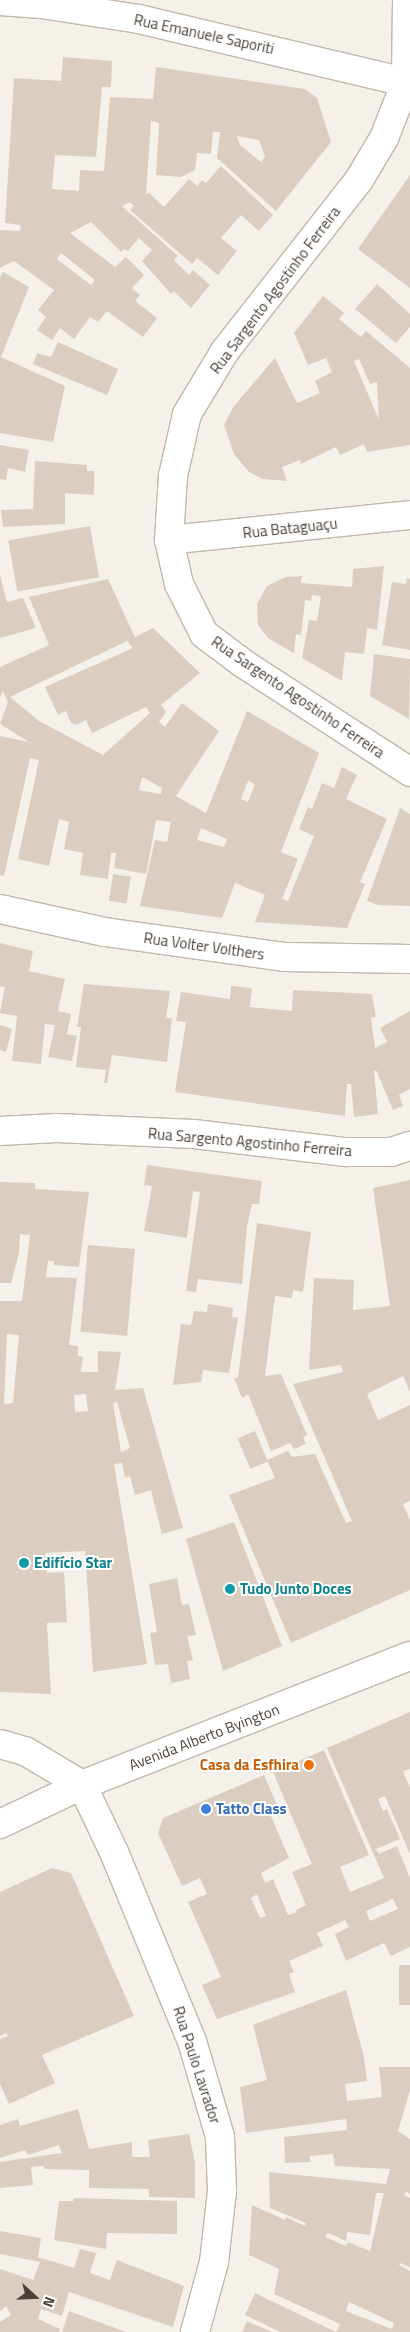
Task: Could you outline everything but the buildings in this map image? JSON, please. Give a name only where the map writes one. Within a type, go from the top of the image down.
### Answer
[{"type":"street","name":"Rua Sargento Agostinho Ferreira","points":[[407,0],[406,82],[384,138],[359,180],[225,351],[187,414],[173,476],[169,540],[178,584],[204,634],[244,664],[410,772]]},
{"type":"street","name":"Rua Emanuele Saporiti","points":[[0,1],[41,4],[139,19],[406,82]]},
{"type":"street","name":"Rua Bataguaçu","points":[[169,540],[410,515]]},
{"type":"street","name":"Rua Volter Volthers","points":[[0,909],[105,932],[285,957],[410,959]]},
{"type":"street","name":"Rua Sargento Agostinho Ferreira","points":[[0,1131],[56,1128],[194,1134],[346,1152],[391,1152],[410,1146]]},
{"type":"street","name":"Avenida Alberto Byington","points":[[0,1824],[82,1785],[410,1656]]},
{"type":"street","points":[[0,1744],[25,1751],[82,1785]]},
{"type":"street","name":"Rua Paulo Lavrador","points":[[82,1785],[114,1852],[192,2041],[220,2137],[222,2191],[214,2262],[195,2332]]},
{"type":"place","name":"Edifício Star","points":[[24,1563]]},
{"type":"place","name":"Tudo Junto Doces","points":[[230,1589]]},
{"type":"place","name":"Casa da Esfhira","points":[[309,1765]]},
{"type":"place","name":"Tatto Class","points":[[206,1809]]}]
